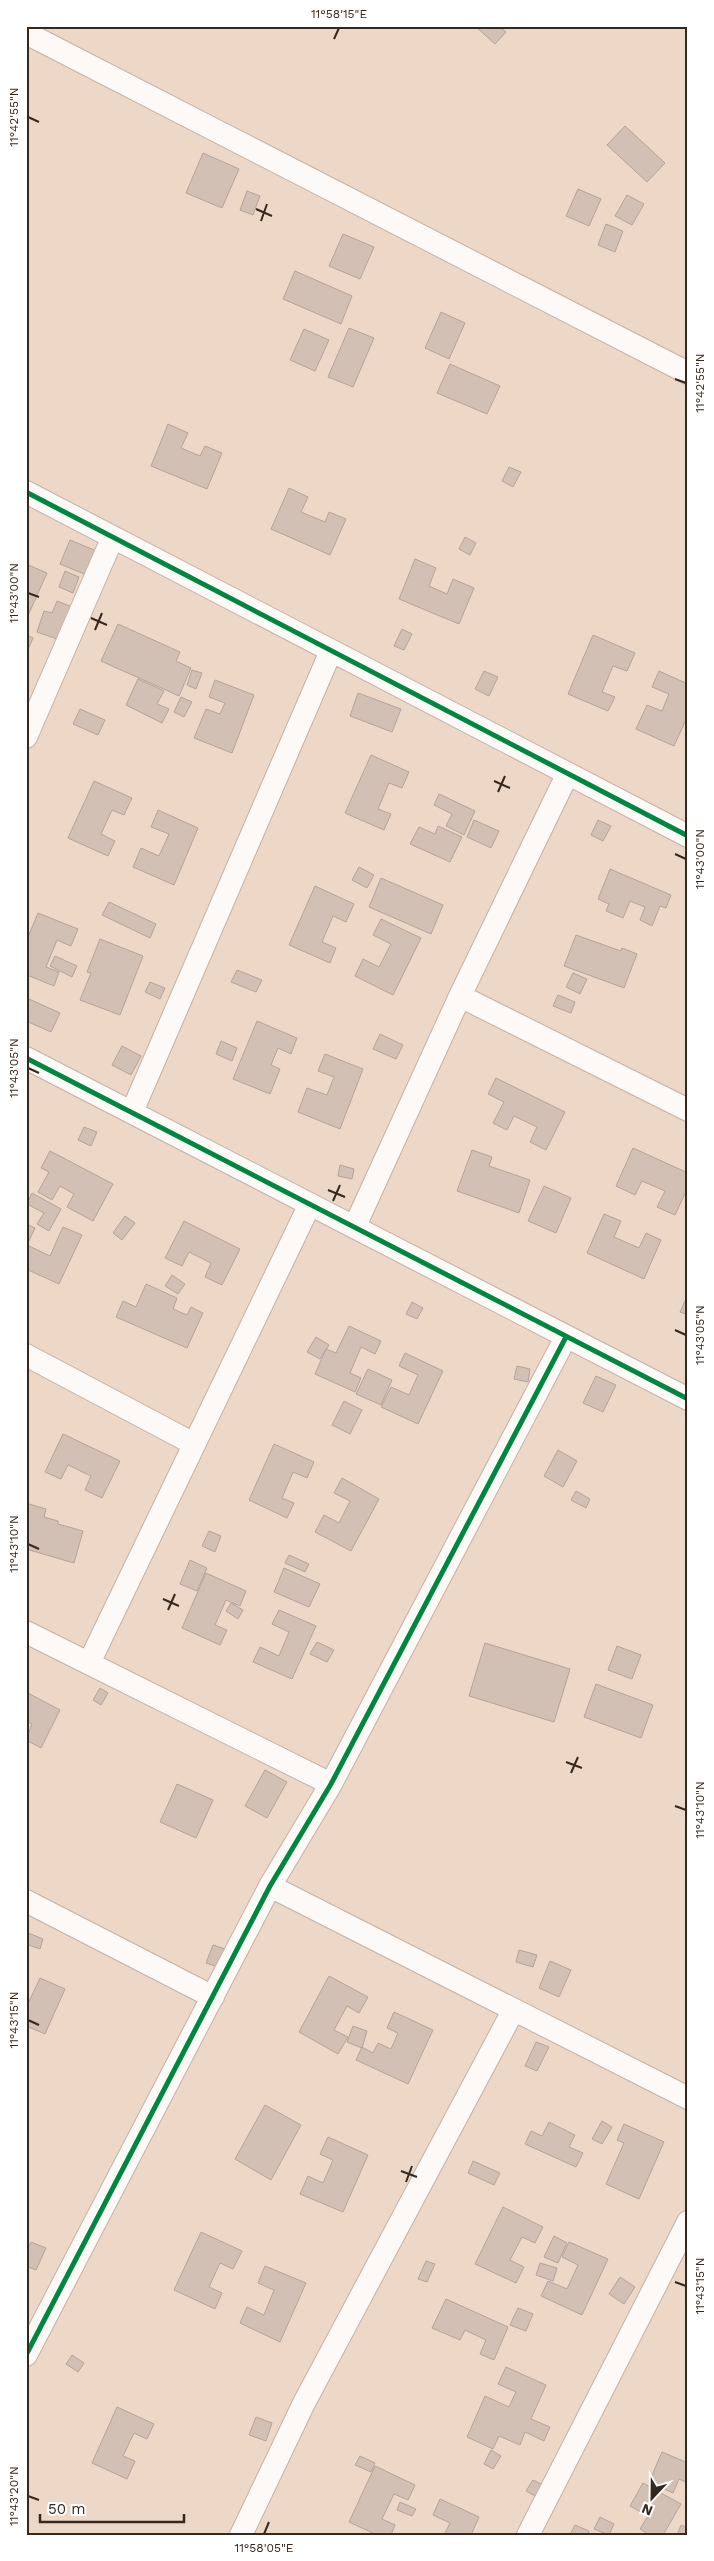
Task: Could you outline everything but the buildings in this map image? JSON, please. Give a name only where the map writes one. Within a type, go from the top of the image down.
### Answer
[{"type":"street","points":[[26,32],[688,373]]},
{"type":"street","points":[[26,492],[112,539],[688,836]]},
{"type":"street","points":[[26,737],[112,539]]},
{"type":"street","points":[[132,1112],[330,651]]},
{"type":"street","points":[[355,1226],[460,996],[567,775]]},
{"type":"street","points":[[460,996],[688,1110]]},
{"type":"street","points":[[26,1058],[688,1399]]},
{"type":"street","points":[[89,1663],[310,1204]]},
{"type":"street","points":[[26,2355],[270,1886],[331,1784],[566,1337]]},
{"type":"street","points":[[26,1355],[194,1444]]},
{"type":"street","points":[[26,1632],[331,1784]]},
{"type":"street","points":[[270,1886],[513,2011],[688,2098]]},
{"type":"street","points":[[26,1901],[213,1998]]},
{"type":"street","points":[[241,2535],[304,2403],[513,2011]]},
{"type":"street","points":[[528,2535],[688,2222]]},
{"type":"cycle path","points":[[26,492],[688,836]]},
{"type":"cycle path","points":[[26,1058],[688,1399]]},
{"type":"cycle path","points":[[26,2355],[270,1886],[331,1784],[566,1337]]}]
